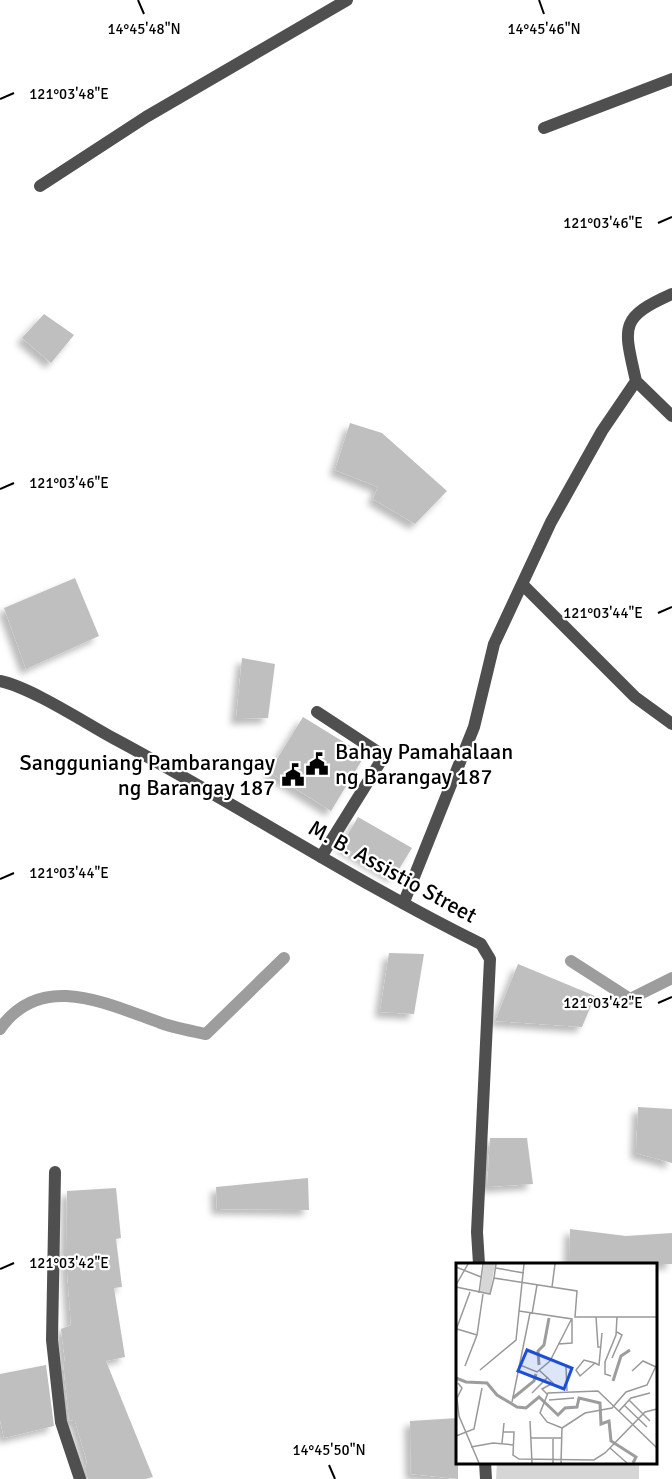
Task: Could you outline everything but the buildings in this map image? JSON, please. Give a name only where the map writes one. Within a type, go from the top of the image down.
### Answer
[{"type":"street","points":[[40,186],[146,117],[347,0]]},
{"type":"street","points":[[544,128],[672,79]]},
{"type":"street","points":[[672,294],[634,315],[627,329],[636,381],[672,416]]},
{"type":"street","points":[[404,902],[474,727],[494,644],[551,522],[602,431],[636,381]]},
{"type":"street","points":[[522,584],[635,698],[672,724]]},
{"type":"street","name":"M. B. Assistio Street","points":[[0,681],[44,700],[190,779],[321,857],[481,944],[490,959],[477,1232],[479,1263]]},
{"type":"street","points":[[317,712],[384,756],[321,857]]},
{"type":"street","points":[[56,1172],[52,1340],[61,1422],[80,1479]]},
{"type":"street","points":[[485,1464],[486,1479]]},
{"type":"shaded area","points":[[497,1464],[639,1464],[639,1479],[496,1479]]},
{"type":"waterway","points":[[0,1029],[16,1011],[35,1000],[55,996],[97,1001],[166,1025],[206,1034],[284,958]]},
{"type":"waterway","points":[[571,961],[630,999],[672,978]]},
{"type":"place","name":"Bahay Pamahalaan ng Barangay 187","points":[[317,764]]},
{"type":"place","name":"Sangguniang Pambarangay ng Barangay 187","points":[[293,775]]}]
